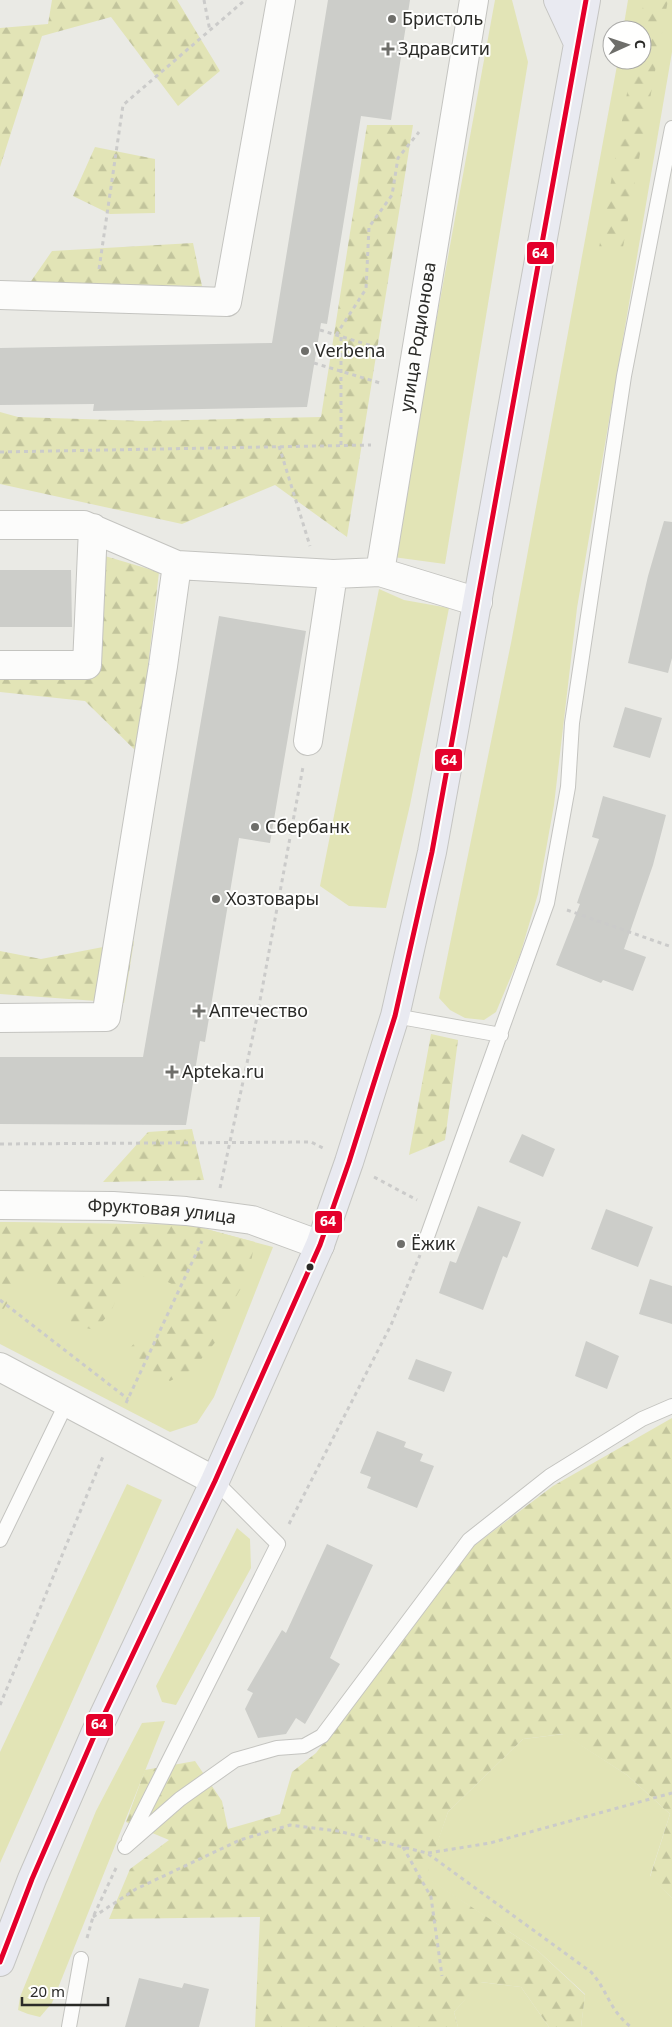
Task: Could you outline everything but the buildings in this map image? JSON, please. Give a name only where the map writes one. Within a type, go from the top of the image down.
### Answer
[{"type":"main road","points":[[558,0],[578,43]]},
{"type":"main road","points":[[0,1962],[32,1879],[95,1734],[215,1481],[320,1245],[349,1162],[395,1016],[432,852],[586,0]]},
{"type":"street","points":[[0,295],[227,302],[281,0]]},
{"type":"street","name":"улица Родионова","points":[[380,572],[474,0]]},
{"type":"street","points":[[0,525],[84,525],[177,565],[333,574],[380,572],[478,602]]},
{"type":"street","points":[[0,664],[87,665],[93,528]]},
{"type":"street","points":[[0,1018],[106,1016],[163,666],[177,565]]},
{"type":"street","points":[[308,740],[333,574]]},
{"type":"street","name":"Фруктовая улица","points":[[0,1205],[113,1206],[186,1211],[252,1220],[320,1245]]},
{"type":"street","points":[[0,1367],[215,1481]]},
{"type":"lane","points":[[428,1237],[547,903],[568,787],[572,723],[624,376],[672,128]]},
{"type":"lane","points":[[395,1016],[501,1035]]},
{"type":"lane","points":[[0,1540],[67,1402]]},
{"type":"lane","points":[[126,1847],[180,1799],[235,1760],[277,1748],[304,1746],[322,1736],[469,1540],[550,1476],[642,1419],[672,1406]]},
{"type":"lane","points":[[126,1847],[278,1544],[215,1481]]},
{"type":"lane","points":[[70,2027],[81,1959]]},
{"type":"path","points":[[204,0],[210,31]]},
{"type":"path","points":[[95,298],[123,105],[245,0]]},
{"type":"path","points":[[336,335],[366,289],[369,227],[392,195],[398,158],[419,132]]},
{"type":"path","points":[[320,330],[385,350]]},
{"type":"path","points":[[341,337],[341,445]]},
{"type":"path","points":[[316,349],[341,354]]},
{"type":"path","points":[[314,363],[380,383]]},
{"type":"path","points":[[0,452],[371,445]]},
{"type":"path","points":[[279,446],[312,552]]},
{"type":"path","points":[[0,1705],[115,1427],[214,1215],[257,1017],[308,740]]},
{"type":"path","points":[[547,903],[672,948]]},
{"type":"path","points":[[0,1144],[230,1143]]},
{"type":"path","points":[[278,1544],[391,1324],[428,1237]]},
{"type":"path","points":[[0,1300],[128,1399]]},
{"type":"path","points":[[427,1853],[490,1843],[672,1793]]},
{"type":"path","points":[[93,1917],[136,1889],[240,1840],[290,1826],[338,1831],[427,1853],[591,1972],[600,1982],[610,2006],[621,2019],[632,2027]]},
{"type":"path","points":[[81,1959],[93,1917],[126,1847]]},
{"type":"path","points":[[403,1847],[431,1897],[442,1976]]},
{"type":"green space","points":[[52,0],[177,0],[220,71],[178,106],[111,17],[42,36],[0,167],[0,28],[48,24]]},
{"type":"green space","points":[[495,0],[512,0],[528,62],[445,564],[393,557]]},
{"type":"green space","points":[[628,0],[672,0],[672,52],[577,608],[554,805],[538,894],[520,955],[496,1012],[484,1020],[465,1018],[450,1010],[439,998],[512,638],[616,70],[652,70],[652,20],[625,20]]},
{"type":"green space","points":[[644,0],[668,0],[623,247],[599,248],[631,70],[652,70],[652,20],[641,20]]},
{"type":"green space","points":[[367,125],[413,125],[347,537],[275,485],[182,524],[0,484],[0,412],[18,417],[145,421],[321,417]]},
{"type":"green space","points":[[95,147],[155,159],[155,213],[110,214],[73,196]]},
{"type":"green space","points":[[193,243],[202,286],[29,284],[52,251]]},
{"type":"green space","points":[[88,551],[159,572],[138,753],[85,701],[0,692],[0,665],[96,650]]},
{"type":"green space","points":[[379,589],[404,600],[449,608],[410,805],[386,908],[349,906],[320,886]]},
{"type":"green space","points":[[134,941],[124,1003],[0,994],[0,951],[41,959]]},
{"type":"green space","points":[[431,1034],[458,1040],[445,1140],[409,1155]]},
{"type":"green space","points":[[192,1129],[204,1180],[103,1182],[148,1132]]},
{"type":"green space","points":[[0,1222],[191,1225],[273,1247],[214,1397],[197,1423],[170,1432],[0,1344]]},
{"type":"green space","points":[[0,1222],[191,1225],[255,1242],[248,1276],[233,1302],[218,1339],[192,1370],[170,1381],[148,1369],[130,1348],[142,1335],[163,1338],[178,1316],[179,1288],[153,1274],[125,1281],[110,1313],[95,1330],[72,1325],[60,1287],[27,1270],[0,1315]]},
{"type":"green space","points":[[672,1418],[672,1898],[650,1877],[670,1814],[627,1775],[563,1734],[523,1739],[448,1812],[426,1877],[537,1950],[585,1995],[581,2027],[549,2027],[521,1987],[481,1982],[454,2012],[458,2027],[255,2027],[260,1917],[109,1919],[130,1869],[169,1840],[126,1822],[145,1770],[195,1761],[222,1801],[228,1829],[280,1814],[292,1772],[316,1753],[471,1548],[553,1486]]},
{"type":"green space","points":[[127,1484],[162,1500],[0,1863],[0,1752]]},
{"type":"green space","points":[[237,1528],[250,1539],[251,1568],[176,1705],[162,1702],[156,1686]]},
{"type":"green space","points":[[165,1721],[52,2003],[40,2017],[18,2010],[20,1997],[96,1811],[142,1723]]},
{"type":"green space","points":[[564,1734],[627,1775],[670,1814],[650,1876],[672,1898],[672,2027],[581,2027],[585,1994],[537,1950],[425,1877],[448,1812],[523,1739]]},
{"type":"green space","points":[[480,1982],[521,1987],[549,2027],[458,2027],[454,2012]]},
{"type":"transit line","name":"64","points":[[0,1962],[32,1879],[95,1734],[215,1481],[320,1245],[349,1162],[395,1016],[432,852],[586,0]]},
{"type":"place","name":"Бристоль","points":[[392,19]]},
{"type":"place","name":"Здравсити","points":[[388,49]]},
{"type":"place","name":"Verbena","points":[[305,351]]},
{"type":"place","name":"Сбербанк","points":[[255,827]]},
{"type":"place","name":"Хозтовары","points":[[216,899]]},
{"type":"place","name":"Аптечество","points":[[199,1011]]},
{"type":"place","name":"Apteka.ru","points":[[172,1072]]},
{"type":"place","name":"Ёжик","points":[[401,1244]]}]
